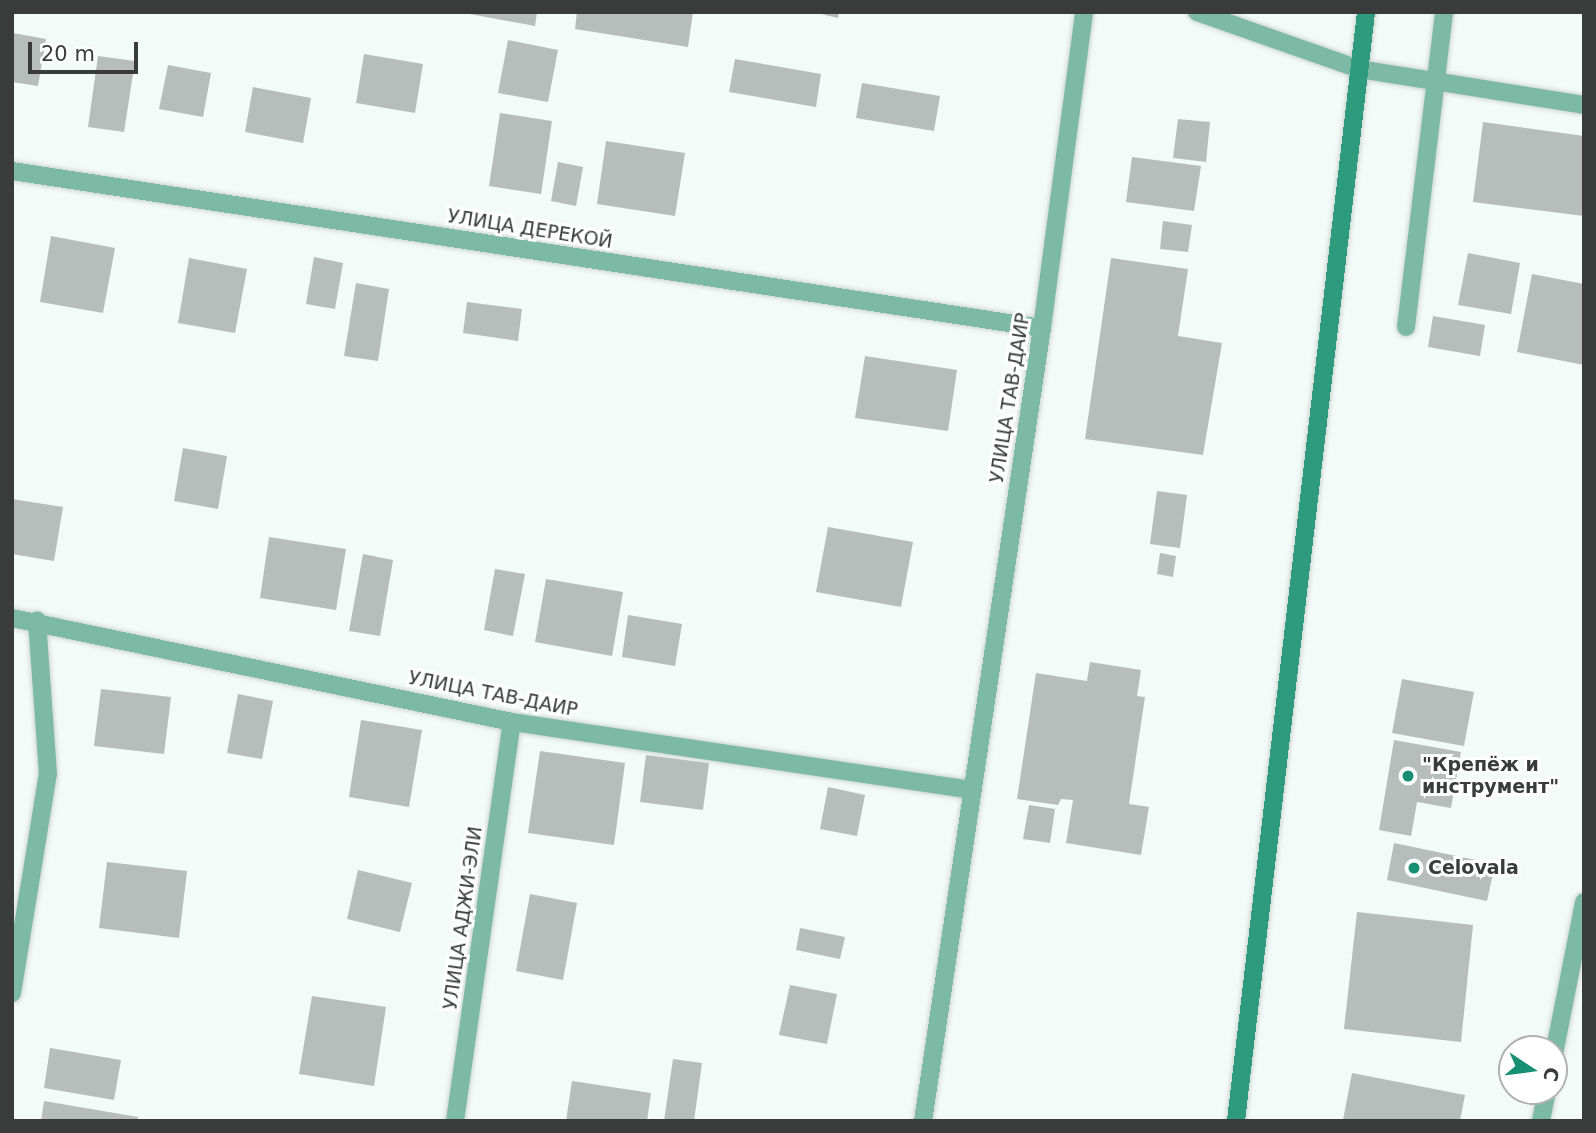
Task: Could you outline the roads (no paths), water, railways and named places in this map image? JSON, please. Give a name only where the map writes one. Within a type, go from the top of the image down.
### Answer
[{"type":"main road","points":[[1236,1121],[1258,965],[1366,12]]},
{"type":"street","name":"УЛИЦА ТАВ-ДАИР","points":[[923,1121],[1042,328],[1084,12]]},
{"type":"street","points":[[1197,12],[1359,69],[1584,105]]},
{"type":"street","points":[[1406,327],[1444,12]]},
{"type":"street","name":"УЛИЦА ДЕРЕКОЙ","points":[[12,171],[1042,328]]},
{"type":"street","name":"УЛИЦА ТАВ-ДАИР","points":[[12,618],[37,620],[512,722],[971,790]]},
{"type":"street","points":[[12,993],[48,774],[37,620]]},
{"type":"street","name":"УЛИЦА АДЖИ-ЭЛИ","points":[[455,1121],[512,722]]},
{"type":"street","points":[[1558,1035],[1584,902]]},
{"type":"place","name":"\"Крепёж и инструмент\"","points":[[1408,776]]},
{"type":"place","name":"Celovala","points":[[1414,868]]}]
